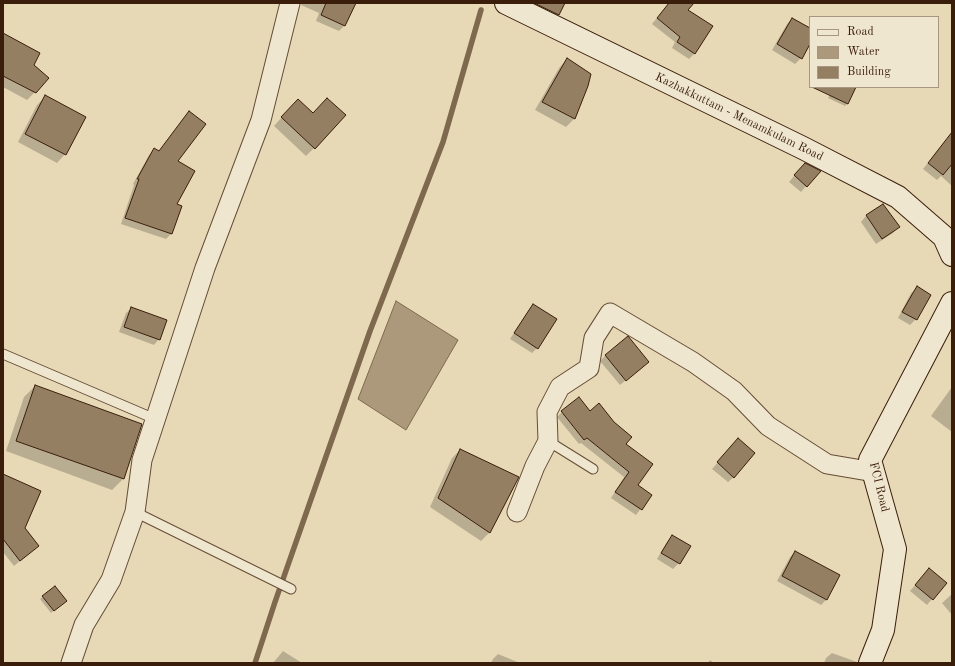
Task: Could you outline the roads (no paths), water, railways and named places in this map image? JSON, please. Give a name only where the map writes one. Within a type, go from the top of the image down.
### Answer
[{"type":"main road","name":"Kazhakkuttam - Menamkulam Road","points":[[506,3],[803,148],[898,197],[944,237],[952,255]]},
{"type":"main road","name":"FCI Road","points":[[870,663],[883,630],[895,550],[870,460],[952,303]]},
{"type":"street","points":[[71,663],[84,625],[111,580],[135,512],[142,460],[205,268],[261,120],[290,3]]},
{"type":"street","points":[[517,512],[535,466],[548,441],[547,412],[560,387],[589,368],[594,338],[610,313],[693,362],[734,391],[768,426],[827,464],[874,472]]},
{"type":"lane","points":[[3,354],[155,420]]},
{"type":"lane","points":[[548,441],[593,469]]},
{"type":"lane","points":[[135,512],[291,589]]},
{"type":"water","points":[[396,301],[458,340],[406,430],[358,399]]},
{"type":"waterway","points":[[255,663],[370,331],[443,142],[481,10]]}]
